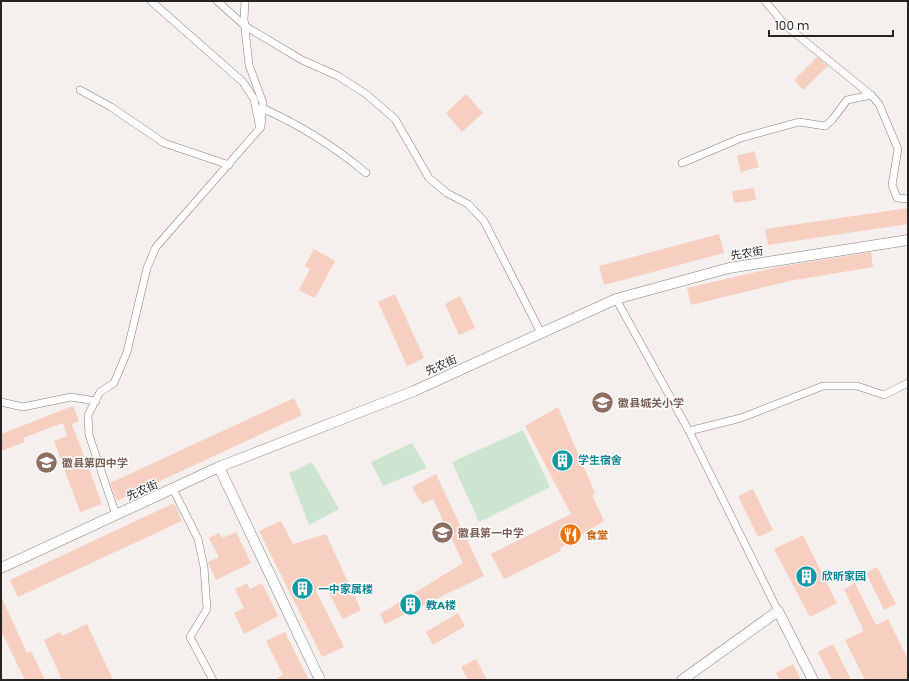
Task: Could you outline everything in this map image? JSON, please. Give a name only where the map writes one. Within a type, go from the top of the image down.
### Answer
[{"type":"main road","name":"先农街","points":[[1,568],[219,467],[414,391],[616,299],[729,268],[908,240]]},
{"type":"main road","points":[[219,467],[320,680]]},
{"type":"main road","points":[[682,680],[778,611],[813,680]]},
{"type":"street","points":[[151,1],[243,82],[254,99],[257,120],[261,127]]},
{"type":"street","points":[[217,1],[246,26],[302,60],[338,76],[366,94],[395,118],[429,178],[446,193],[468,204],[484,221],[541,333]]},
{"type":"street","points":[[116,515],[89,435],[88,415],[100,392],[114,383],[127,352],[147,268],[156,247],[261,127],[263,103],[249,64],[246,26],[244,19],[245,1]]},
{"type":"street","points":[[765,1],[785,25],[871,95],[879,104],[898,149],[892,185],[897,198],[908,199]]},
{"type":"street","points":[[80,90],[111,107],[164,143],[229,165]]},
{"type":"street","points":[[682,163],[741,138],[799,122],[825,126],[832,120],[847,100],[871,95]]},
{"type":"street","points":[[262,108],[301,126],[343,153],[366,173]]},
{"type":"street","points":[[616,299],[689,431],[778,611]]},
{"type":"street","points":[[689,431],[740,418],[823,386],[857,386],[884,396],[908,383]]},
{"type":"street","points":[[1,402],[23,407],[71,397],[96,401]]},
{"type":"street","points":[[173,489],[198,539],[204,568],[208,609],[190,637],[213,680]]},
{"type":"green space","points":[[523,430],[550,487],[479,522],[452,462]]},
{"type":"green space","points":[[412,443],[427,468],[383,486],[371,462]]},
{"type":"green space","points":[[312,462],[339,509],[309,525],[289,473]]},
{"type":"building","points":[[817,57],[828,66],[803,90],[794,80]]},
{"type":"building","points":[[466,94],[483,113],[462,132],[446,113]]},
{"type":"building","points":[[754,151],[759,167],[741,172],[737,156]]},
{"type":"building","points":[[754,188],[756,200],[734,203],[732,191]]},
{"type":"building","points":[[908,208],[908,224],[768,245],[765,229]]},
{"type":"building","points":[[719,234],[724,253],[604,285],[599,266]]},
{"type":"building","points":[[314,249],[335,261],[315,298],[299,290],[310,269],[305,266]]},
{"type":"building","points":[[871,252],[873,267],[794,280],[691,305],[687,288],[778,267]]},
{"type":"building","points":[[395,294],[424,358],[407,366],[378,302]]},
{"type":"building","points":[[460,296],[475,328],[459,335],[445,304]]},
{"type":"building","points":[[294,398],[302,415],[117,501],[110,483]]},
{"type":"building","points":[[73,406],[79,421],[72,424],[102,504],[80,512],[54,441],[67,436],[63,423],[23,438],[25,442],[1,451],[1,434]]},
{"type":"building","points":[[558,407],[595,493],[592,495],[604,521],[560,548],[561,551],[504,579],[491,554],[571,514],[525,426]]},
{"type":"building","points":[[436,474],[484,576],[385,624],[380,614],[463,563],[433,499],[422,504],[412,487]]},
{"type":"building","points":[[753,489],[773,530],[758,537],[738,496]]},
{"type":"building","points":[[174,503],[182,521],[18,597],[10,580]]},
{"type":"building","points":[[281,521],[293,544],[326,534],[361,610],[343,619],[325,586],[316,591],[344,647],[322,657],[259,531]]},
{"type":"building","points":[[236,532],[251,563],[216,580],[208,562],[219,557],[209,538],[219,533],[222,538]]},
{"type":"building","name":"欣昕家园","points":[[803,535],[837,603],[810,617],[774,549]]},
{"type":"building","points":[[877,567],[896,604],[884,610],[866,573]]},
{"type":"building","points":[[247,583],[250,589],[262,583],[278,616],[244,634],[234,613],[244,608],[235,589]]},
{"type":"building","points":[[855,583],[876,625],[888,619],[908,659],[908,680],[865,680],[845,640],[864,631],[844,589]]},
{"type":"building","points":[[1,596],[27,653],[31,651],[45,680],[25,680],[1,631]]},
{"type":"building","points":[[458,613],[465,626],[433,645],[426,632]]},
{"type":"building","points":[[87,624],[113,680],[62,680],[44,640],[60,632],[62,636]]},
{"type":"building","points":[[285,632],[309,680],[274,680],[283,675],[266,641]]},
{"type":"building","points":[[833,644],[851,680],[832,680],[818,652]]},
{"type":"building","points":[[476,659],[487,680],[468,680],[461,667]]},
{"type":"building","points":[[793,664],[801,680],[780,680],[776,673]]},
{"type":"place","name":"徽县城关小学","points":[[602,403]]},
{"type":"place","name":"学生宿舍","points":[[562,460]]},
{"type":"place","name":"徽县第四中学","points":[[47,463]]},
{"type":"place","name":"徽县第一中学","points":[[442,533]]},
{"type":"place","name":"食堂","points":[[570,535]]},
{"type":"place","name":"欣昕家园","points":[[806,576]]},
{"type":"place","name":"一中家属楼","points":[[302,589]]},
{"type":"place","name":"教A楼","points":[[411,605]]}]
